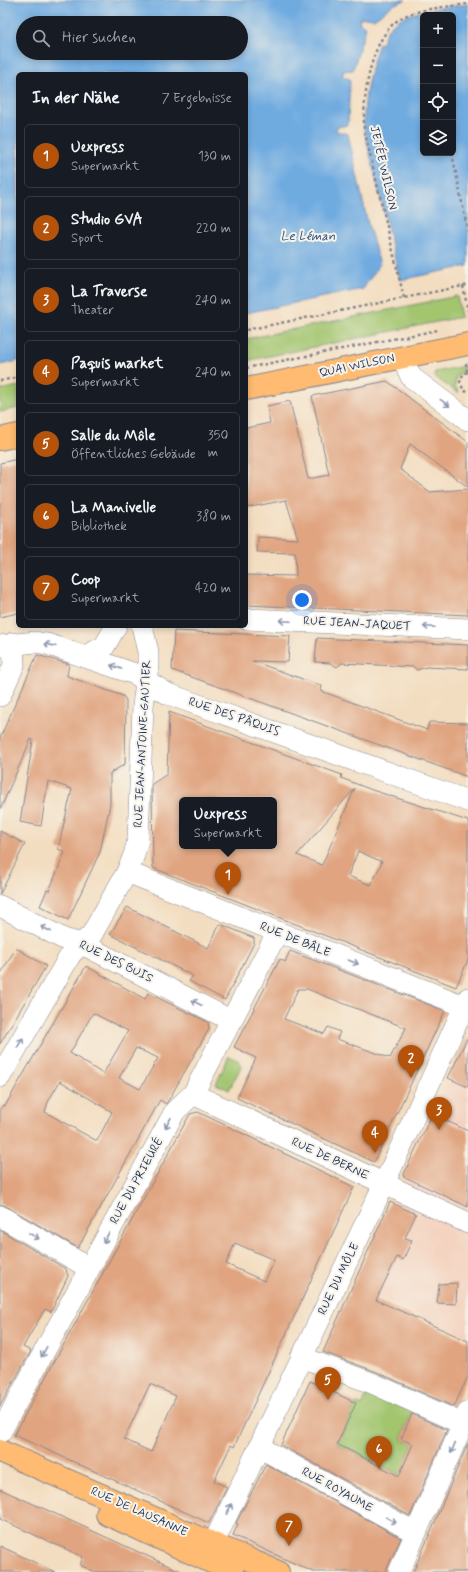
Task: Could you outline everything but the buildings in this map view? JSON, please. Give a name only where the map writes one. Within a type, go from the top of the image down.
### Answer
[{"type":"main road","name":"QUAI WILSON","points":[[248,389],[404,356],[467,354]]},
{"type":"main road","points":[[0,439],[16,436]]},
{"type":"main road","name":"RUE DE LAUSANNE","points":[[0,1450],[209,1552],[278,1572]]},
{"type":"main road","points":[[0,1466],[209,1552],[233,1572]]},
{"type":"street","points":[[404,356],[406,366],[412,377],[468,420]]},
{"type":"street","name":"RUE JEAN-JAQUET","points":[[248,619],[468,629]]},
{"type":"street","points":[[85,656],[104,648],[115,628]]},
{"type":"street","name":"RUE JEAN-ANTOINE-GAUTIER","points":[[0,1077],[71,954],[92,934],[127,872],[134,855],[138,840],[142,706],[147,682],[148,652],[142,628]]},
{"type":"street","name":"RUE DES PÂQUIS","points":[[7,645],[35,642],[47,644],[85,656],[135,674],[168,694],[468,801]]},
{"type":"street","points":[[0,696],[14,665],[15,654],[7,645]]},
{"type":"street","name":"RUE DE BÂLE","points":[[127,872],[277,933],[466,1002]]},
{"type":"street","name":"RUE DES BUIS","points":[[0,906],[64,939],[82,944],[232,1021]]},
{"type":"street","name":"RUE DU PRIEURÉ","points":[[0,1433],[175,1111],[193,1094],[277,933]]},
{"type":"street","name":"RUE DU MÔLE","points":[[209,1552],[384,1184],[466,1002]]},
{"type":"street","name":"RUE DE BERNE","points":[[193,1094],[468,1223]]},
{"type":"street","points":[[0,1216],[90,1268]]},
{"type":"street","points":[[301,1357],[461,1416],[416,1533],[399,1572]]},
{"type":"street","name":"RUE ROYAUME","points":[[259,1447],[416,1533]]},
{"type":"street","points":[[0,1458],[251,1572]]},
{"type":"path","name":"JETÉE WILSON","points":[[404,298],[364,129],[364,111],[367,86],[379,43],[395,23],[404,16],[468,4]]},
{"type":"path","points":[[453,156],[468,232]]},
{"type":"path","points":[[248,330],[468,285]]},
{"type":"path","points":[[463,286],[468,311]]},
{"type":"path","points":[[248,368],[440,329]]},
{"type":"path","points":[[467,354],[468,372],[463,374],[460,382],[464,390],[468,392]]},
{"type":"path","points":[[0,381],[16,377]]},
{"type":"shaded area","points":[[468,1039],[468,1337],[354,1285]]},
{"type":"green space","points":[[457,296],[461,317],[248,361],[248,339]]},
{"type":"green space","points":[[464,366],[465,369],[462,370],[464,370],[456,377],[455,386],[459,392],[458,393],[435,377],[435,372]]},
{"type":"green space","points":[[16,386],[16,408],[0,412],[0,390]]},
{"type":"green space","points":[[229,1056],[239,1061],[241,1067],[229,1090],[216,1084]]},
{"type":"green space","points":[[370,1388],[414,1408],[401,1439],[413,1444],[400,1475],[337,1444],[356,1403],[362,1406]]},
{"type":"water","name":"Le Léman","points":[[0,0],[406,0],[393,5],[374,19],[369,17],[360,18],[359,22],[366,27],[353,70],[343,71],[343,77],[350,79],[348,125],[337,127],[336,131],[348,134],[368,224],[380,264],[363,289],[248,313],[248,72],[16,72],[16,361],[0,365]]},
{"type":"water","points":[[468,4],[468,266],[400,280],[364,129],[366,96],[372,64],[379,43],[381,44],[388,29],[395,22],[404,17],[425,10]]},
{"type":"place","name":"Uexpress","points":[[228,895]]},
{"type":"place","name":"Studio GVA","points":[[411,1078]]},
{"type":"place","name":"La Traverse","points":[[439,1130]]},
{"type":"place","name":"Paquis market","points":[[375,1153]]},
{"type":"place","name":"Salle du Môle","points":[[328,1400]]},
{"type":"place","name":"La Manivelle","points":[[379,1469]]},
{"type":"place","name":"Coop","points":[[289,1546]]}]
